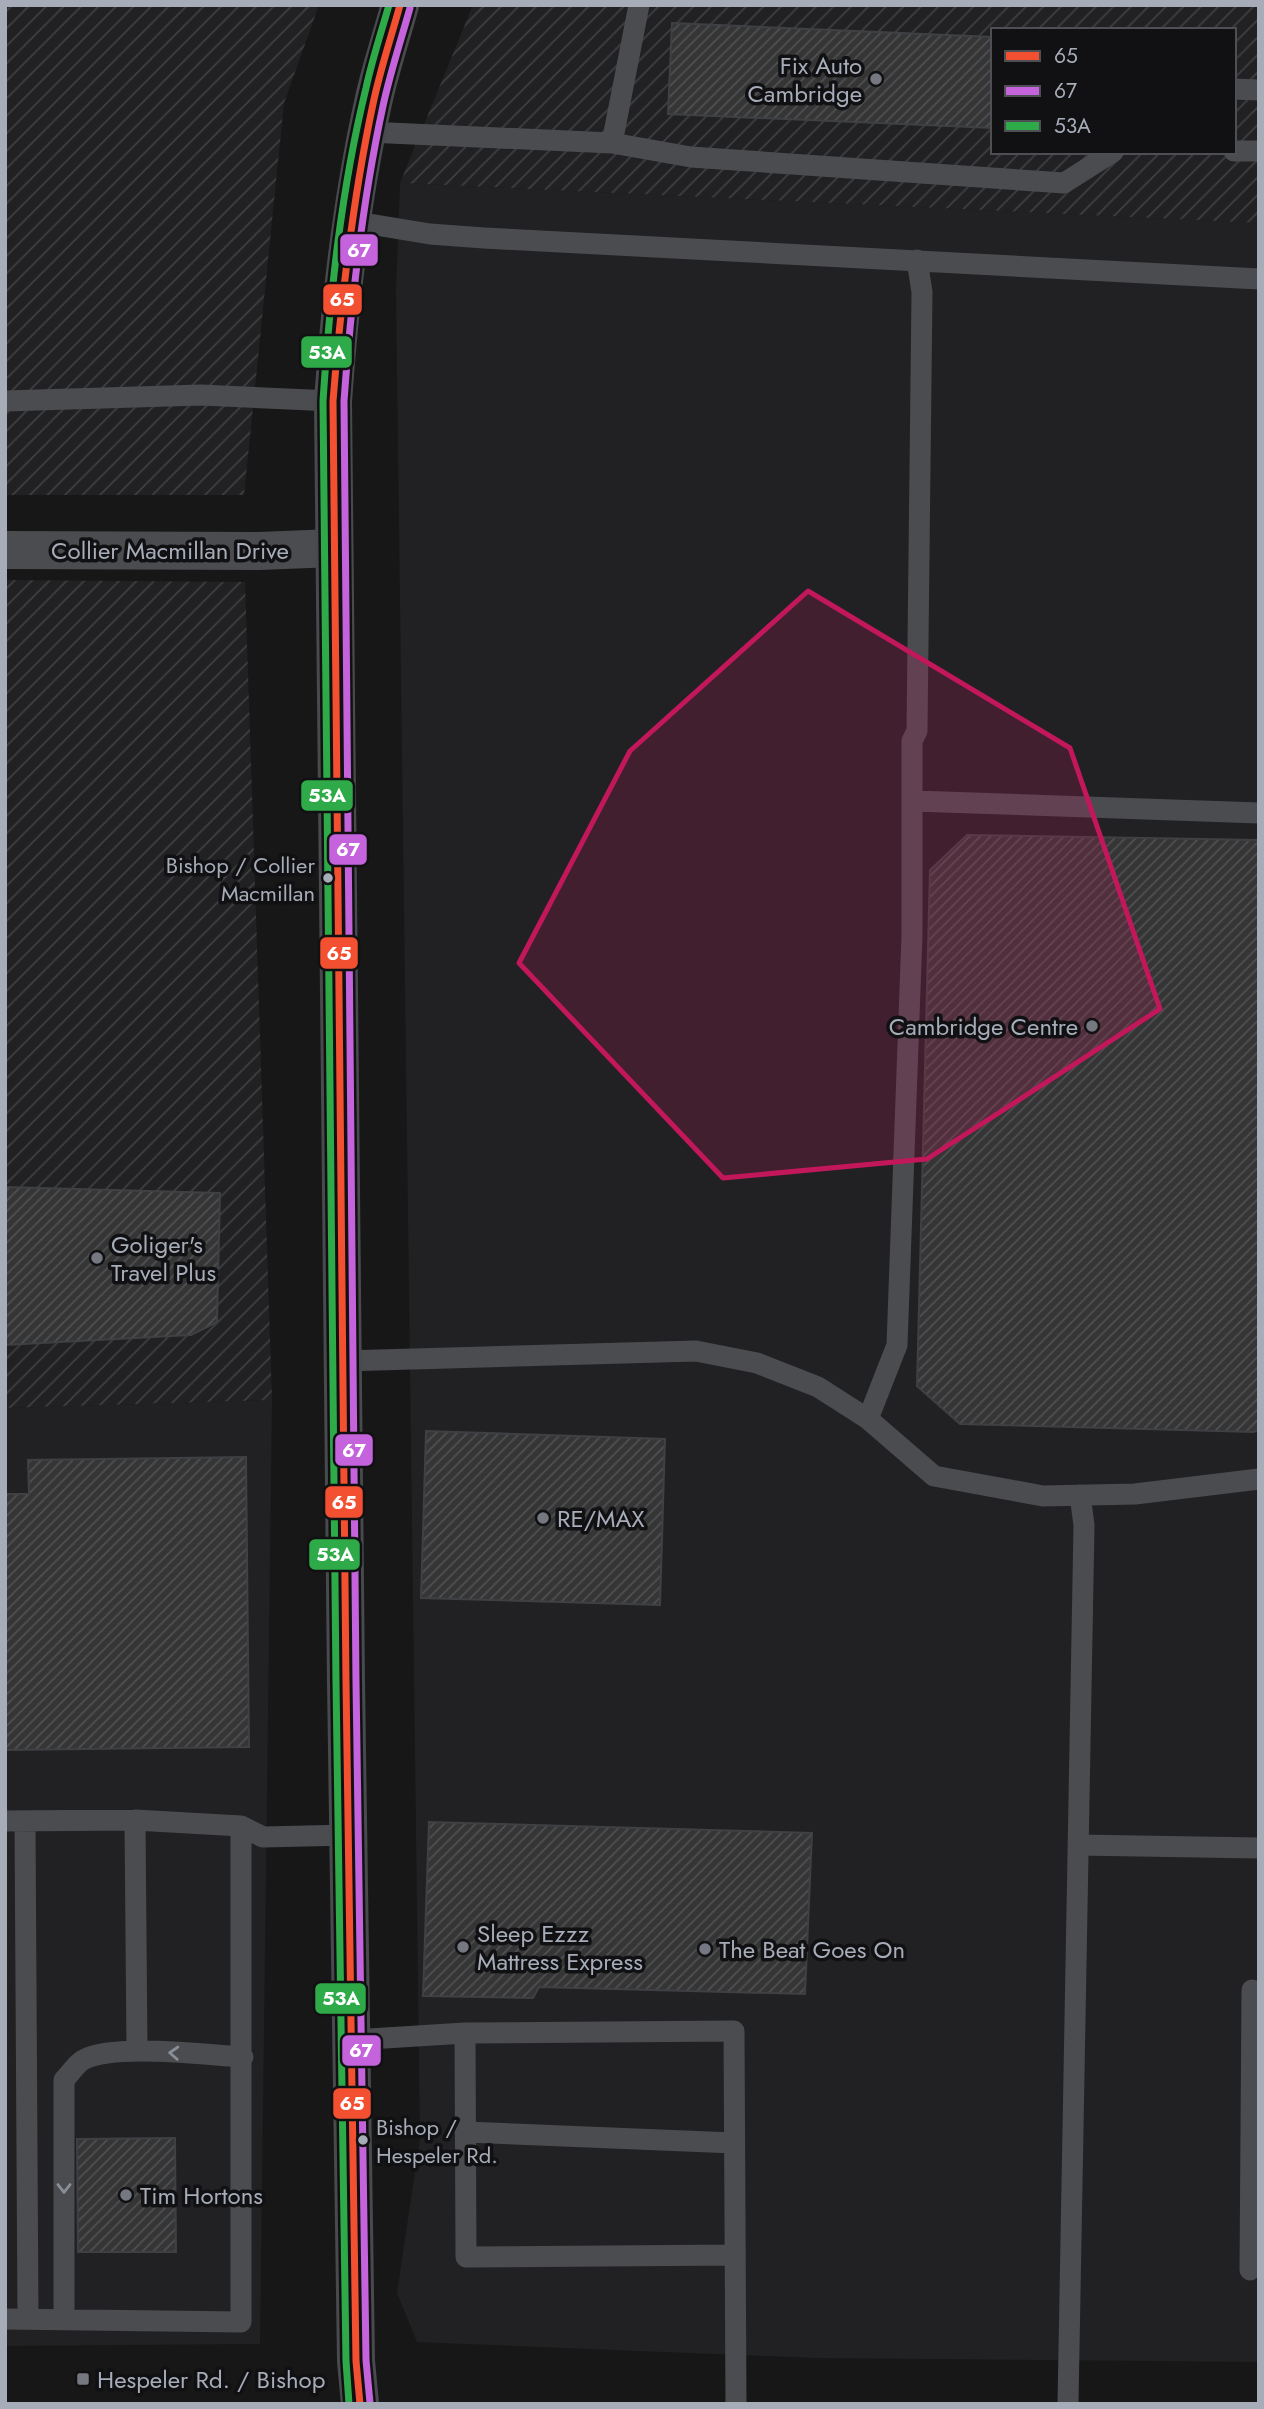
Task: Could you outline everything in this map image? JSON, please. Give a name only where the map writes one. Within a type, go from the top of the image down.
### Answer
[{"type":"main road","points":[[360,2404],[356,2361],[333,401],[341,294],[351,221],[373,102],[400,5]]},
{"type":"street","name":"Collier Macmillan Drive","points":[[5,550],[259,551],[334,548]]},
{"type":"lane","points":[[612,144],[639,5]]},
{"type":"lane","points":[[1236,89],[1259,90]]},
{"type":"lane","points":[[368,132],[612,144],[691,157],[1064,183],[1110,154]]},
{"type":"lane","points":[[1236,151],[1259,151]]},
{"type":"lane","points":[[351,221],[430,234],[484,238],[1259,279]]},
{"type":"lane","points":[[868,1419],[897,1345],[909,1042],[914,801],[912,741],[918,731],[922,292],[917,260]]},
{"type":"lane","points":[[5,401],[201,396],[333,401]]},
{"type":"lane","points":[[914,801],[1259,813]]},
{"type":"lane","points":[[343,1361],[696,1351],[757,1363],[818,1387],[868,1419],[934,1476],[1043,1496],[1135,1493],[1259,1479]]},
{"type":"lane","points":[[1068,2404],[1084,1525],[1080,1495]]},
{"type":"lane","points":[[28,2318],[15,1821],[135,1820],[241,1826],[263,1837],[349,1835]]},
{"type":"lane","points":[[135,1820],[137,2051]]},
{"type":"lane","points":[[5,2319],[241,2322],[241,1826]]},
{"type":"lane","points":[[1078,1845],[1259,1848]]},
{"type":"lane","points":[[1250,2270],[1252,1990]]},
{"type":"lane","points":[[353,2040],[465,2033],[734,2031],[736,2404]]},
{"type":"lane","points":[[465,2033],[466,2257],[734,2255]]},
{"type":"lane","points":[[64,2319],[64,2080],[83,2060],[110,2053],[137,2051],[243,2057]]},
{"type":"lane","points":[[465,2132],[734,2143]]},
{"type":"highlighted area","points":[[808,591],[1070,748],[1160,1009],[927,1159],[723,1178],[519,963],[630,751]]},
{"type":"shaded area","points":[[5,5],[319,5],[284,103],[244,495],[5,495]]},
{"type":"shaded area","points":[[473,5],[1259,5],[1259,223],[400,183]]},
{"type":"shaded area","points":[[400,183],[1259,223],[1259,2362],[815,2358],[417,2342],[397,2293],[420,2138],[396,294]]},
{"type":"shaded area","points":[[5,580],[245,582],[272,1400],[5,1408]]},
{"type":"shaded area","points":[[272,1400],[260,2344],[5,2346],[5,1408]]},
{"type":"building","points":[[672,23],[991,37],[991,128],[668,114]]},
{"type":"building","name":"Cambridge Centre","points":[[967,835],[1259,840],[1259,1429],[1254,1432],[960,1424],[917,1386],[930,870]]},
{"type":"building","points":[[5,1187],[220,1193],[217,1322],[191,1335],[5,1345]]},
{"type":"building","name":"RE/MAX","points":[[426,1431],[665,1439],[660,1605],[421,1598]]},
{"type":"building","points":[[246,1457],[249,1747],[5,1750],[5,1494],[29,1494],[28,1460]]},
{"type":"building","points":[[429,1822],[812,1833],[805,1994],[539,1987],[533,1998],[423,1996]]},
{"type":"building","name":"Tim Hortons","points":[[175,2138],[176,2252],[78,2252],[77,2139]]},
{"type":"transit line","name":"53A","points":[[349,2404],[346,2361],[336,1682],[323,401],[343,204],[368,78],[389,5]]},
{"type":"transit line","name":"65","points":[[360,2404],[356,2361],[346,1682],[333,401],[359,178],[376,91],[400,5]]},
{"type":"transit line","name":"67","points":[[370,2403],[366,2360],[356,1682],[344,401],[354,290],[369,179],[386,94],[410,8]]},
{"type":"place","name":"Fix Auto Cambridge","points":[[876,79]]},
{"type":"place","name":"Bishop / Collier Macmillan","points":[[328,878]]},
{"type":"place","name":"Cambridge Centre","points":[[1092,1026]]},
{"type":"place","name":"Goliger's Travel Plus","points":[[97,1258]]},
{"type":"place","name":"RE/MAX","points":[[543,1518]]},
{"type":"place","name":"Sleep Ezzz Mattress Express","points":[[463,1947]]},
{"type":"place","name":"The Beat Goes On","points":[[705,1949]]},
{"type":"place","name":"Bishop / Hespeler Rd.","points":[[363,2140]]},
{"type":"place","name":"Tim Hortons","points":[[126,2195]]},
{"type":"place","name":"Hespeler Rd. / Bishop","points":[[83,2379]]}]
